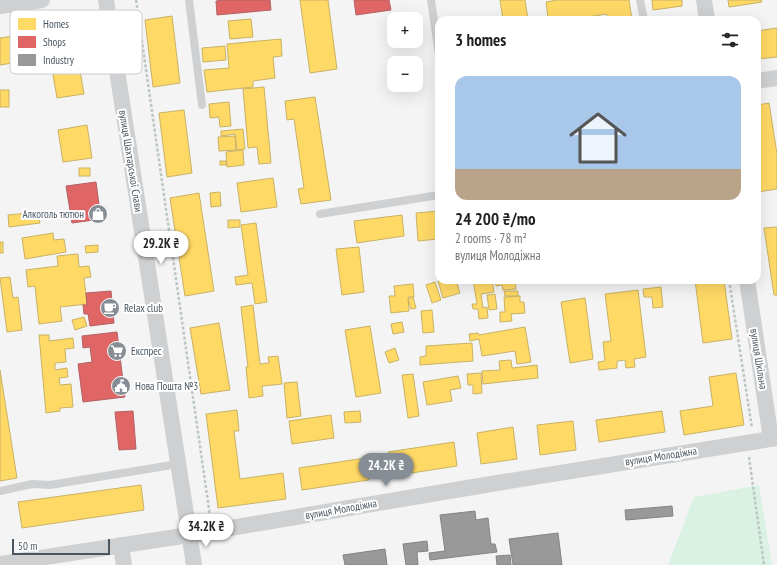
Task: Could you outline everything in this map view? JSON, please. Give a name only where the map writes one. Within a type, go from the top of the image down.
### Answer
[{"type":"street","points":[[0,6],[42,0]]},
{"type":"street","name":"вулиця Шахтарської Слави","points":[[106,0],[108,10]]},
{"type":"street","points":[[704,0],[706,16]]},
{"type":"street","name":"вулиця Шахтарської Слави","points":[[117,74],[194,565]]},
{"type":"street","points":[[761,80],[777,78]]},
{"type":"street","name":"вулиця Шкільна","points":[[748,284],[772,435]]},
{"type":"street","name":"вулиця Молодіжна","points":[[0,564],[189,535],[747,443],[772,435]]},
{"type":"street","points":[[121,545],[124,565]]},
{"type":"lane","points":[[189,0],[202,106]]},
{"type":"lane","points":[[431,0],[435,28]]},
{"type":"lane","points":[[640,0],[643,16]]},
{"type":"lane","points":[[320,214],[435,196]]},
{"type":"lane","points":[[0,491],[32,484],[50,485],[178,464]]},
{"type":"path","points":[[136,0],[137,10]]},
{"type":"path","points":[[142,42],[210,516],[218,515]]},
{"type":"path","points":[[729,284],[752,430],[772,435]]},
{"type":"path","points":[[747,443],[764,565]]},
{"type":"green space","points":[[759,485],[772,565],[668,565],[694,497]]},
{"type":"building: Homes","points":[[300,0],[328,0],[337,69],[310,73]]},
{"type":"building: Homes","points":[[500,0],[525,0],[527,16],[502,16]]},
{"type":"building: Homes","points":[[557,0],[629,0],[631,16],[607,16],[607,14],[594,16],[548,16],[546,2]]},
{"type":"building: Homes","points":[[652,0],[682,0],[682,6],[653,10]]},
{"type":"building: Homes","points":[[728,0],[761,0],[762,2],[729,7]]},
{"type":"building: Homes","points":[[172,16],[180,83],[153,87],[145,20]]},
{"type":"building: Homes","points":[[251,19],[253,37],[230,39],[228,21]]},
{"type":"building: Homes","points":[[777,28],[777,57],[761,59],[761,30]]},
{"type":"building: Homes","points":[[10,36],[10,63],[0,65],[0,38]]},
{"type":"building: Homes","points":[[281,39],[282,56],[273,57],[275,78],[253,81],[253,87],[207,92],[204,70],[229,68],[227,44]]},
{"type":"building: Homes","points":[[225,46],[226,60],[203,62],[202,48]]},
{"type":"building: Homes","points":[[53,74],[81,74],[84,94],[57,98]]},
{"type":"building: Homes","points":[[264,87],[271,163],[259,164],[257,147],[248,148],[243,89]]},
{"type":"building: Homes","points":[[0,90],[9,90],[9,107],[0,107]]},
{"type":"building: Homes","points":[[315,97],[331,200],[301,204],[298,189],[304,188],[294,119],[287,120],[285,101]]},
{"type":"building: Homes","points":[[229,102],[231,126],[220,127],[219,117],[210,118],[209,104]]},
{"type":"building: Homes","points":[[769,103],[777,154],[777,189],[761,192],[761,104]]},
{"type":"building: Homes","points":[[184,110],[192,173],[167,177],[159,113]]},
{"type":"building: Homes","points":[[87,125],[92,158],[63,162],[58,130]]},
{"type":"building: Homes","points":[[243,129],[245,149],[237,150],[235,134],[221,136],[221,131]]},
{"type":"building: Homes","points":[[235,136],[236,150],[219,151],[218,137]]},
{"type":"building: Homes","points":[[243,150],[244,165],[227,167],[226,152]]},
{"type":"building: Homes","points":[[220,161],[226,161],[226,165],[220,165]]},
{"type":"building: Homes","points":[[79,168],[90,168],[90,176],[79,176]]},
{"type":"building: Homes","points":[[273,178],[277,207],[241,212],[237,183]]},
{"type":"building: Homes","points":[[220,192],[221,206],[211,207],[210,193]]},
{"type":"building: Homes","points":[[199,193],[214,291],[185,296],[170,198]]},
{"type":"building: Homes","points":[[435,211],[435,239],[418,241],[416,213]]},
{"type":"building: Homes","points":[[38,212],[40,223],[9,227],[8,215]]},
{"type":"building: Homes","points":[[402,215],[404,236],[357,243],[354,221]]},
{"type":"building: Homes","points":[[228,220],[240,220],[240,227],[228,228]]},
{"type":"building: Homes","points":[[256,223],[267,302],[255,304],[252,283],[236,285],[235,277],[248,275],[241,225]]},
{"type":"building: Homes","points":[[777,227],[777,295],[774,295],[764,228]]},
{"type":"building: Homes","points":[[53,233],[54,240],[64,239],[66,252],[25,259],[22,238]]},
{"type":"building: Homes","points":[[0,242],[3,242],[3,253],[0,253]]},
{"type":"building: Homes","points":[[98,245],[98,252],[86,253],[85,246]]},
{"type":"building: Homes","points":[[359,247],[364,292],[342,295],[336,249]]},
{"type":"building: Homes","points":[[78,254],[79,267],[89,266],[91,277],[84,278],[87,304],[60,307],[62,321],[39,324],[35,286],[28,287],[26,270],[58,266],[57,256]]},
{"type":"building: Homes","points":[[10,277],[13,298],[18,297],[22,330],[7,332],[0,278]]},
{"type":"building: Homes","points":[[435,282],[441,300],[432,303],[426,285]]},
{"type":"building: Homes","points":[[413,284],[414,297],[408,297],[409,311],[391,313],[389,296],[395,296],[394,286]]},
{"type":"building: Homes","points":[[439,284],[457,284],[460,293],[443,298]]},
{"type":"building: Homes","points":[[474,284],[493,284],[494,292],[481,294],[483,308],[487,307],[488,318],[479,319],[478,309],[473,309],[472,304],[477,304]]},
{"type":"building: Homes","points":[[496,284],[515,284],[516,289],[503,290],[502,285],[496,286]]},
{"type":"building: Homes","points":[[696,284],[725,284],[732,339],[703,343]]},
{"type":"building: Homes","points":[[661,287],[663,307],[653,308],[652,297],[644,297],[643,289]]},
{"type":"building: Homes","points":[[638,290],[646,357],[634,359],[635,367],[626,368],[625,360],[617,361],[617,368],[599,370],[598,362],[605,361],[603,342],[611,341],[605,294]]},
{"type":"building: Homes","points":[[504,291],[518,291],[518,296],[505,296]]},
{"type":"building: Homes","points":[[495,294],[497,309],[489,310],[487,295]]},
{"type":"building: Homes","points":[[520,296],[520,302],[524,302],[525,313],[511,314],[512,321],[500,322],[500,312],[505,312],[504,297]]},
{"type":"building: Homes","points":[[413,297],[416,308],[411,309],[408,299]]},
{"type":"building: Homes","points":[[585,298],[593,359],[570,363],[561,302]]},
{"type":"building: Homes","points":[[253,305],[260,364],[269,363],[268,357],[278,356],[282,384],[262,386],[263,396],[249,398],[246,367],[248,367],[241,307]]},
{"type":"building: Homes","points":[[432,310],[434,332],[423,333],[421,311]]},
{"type":"building: Homes","points":[[84,317],[87,326],[75,330],[72,320]]},
{"type":"building: Homes","points":[[402,322],[404,332],[393,334],[391,324]]},
{"type":"building: Homes","points":[[219,323],[230,390],[201,394],[190,328]]},
{"type":"building: Homes","points":[[370,326],[381,393],[356,397],[345,330]]},
{"type":"building: Homes","points":[[525,327],[531,362],[517,364],[515,351],[482,356],[479,339],[470,341],[469,334],[478,333],[479,335]]},
{"type":"building: Homes","points":[[39,335],[49,335],[49,341],[73,338],[74,348],[65,349],[66,362],[55,363],[55,370],[67,368],[68,377],[59,378],[60,385],[71,384],[73,407],[60,408],[60,411],[46,413]]},
{"type":"building: Homes","points":[[472,343],[473,361],[420,365],[420,357],[426,356],[426,346]]},
{"type":"building: Homes","points":[[395,348],[399,360],[389,363],[385,352]]},
{"type":"building: Homes","points":[[511,360],[512,368],[537,365],[538,378],[483,384],[482,371],[500,370],[499,361]]},
{"type":"building: Homes","points":[[0,370],[17,478],[0,481]]},
{"type":"building: Homes","points":[[481,373],[482,393],[473,394],[473,385],[468,385],[467,374]]},
{"type":"building: Homes","points":[[736,373],[744,425],[684,435],[680,411],[713,406],[709,377]]},
{"type":"building: Homes","points":[[413,374],[419,416],[408,418],[402,375]]},
{"type":"building: Homes","points":[[458,376],[461,388],[450,390],[452,401],[427,405],[423,382]]},
{"type":"building: Homes","points":[[297,382],[301,416],[287,418],[284,383]]},
{"type":"building: Homes","points":[[237,410],[239,431],[234,431],[240,479],[283,473],[286,499],[218,508],[206,414]]},
{"type":"building: Homes","points":[[360,411],[361,422],[345,423],[344,412]]},
{"type":"building: Homes","points":[[662,411],[665,432],[599,442],[596,420]]},
{"type":"building: Homes","points":[[331,415],[334,438],[292,444],[289,421]]},
{"type":"building: Homes","points":[[573,421],[576,450],[540,455],[537,425]]},
{"type":"building: Homes","points":[[513,427],[517,459],[481,464],[477,433]]},
{"type":"building: Homes","points":[[454,442],[457,466],[392,476],[388,452]]},
{"type":"building: Homes","points":[[365,458],[369,480],[302,490],[299,468]]},
{"type":"building: Homes","points":[[141,485],[144,510],[22,528],[18,502]]},
{"type":"building: Shops","points":[[270,0],[271,10],[217,15],[216,1]]},
{"type":"building: Shops","points":[[354,0],[389,0],[391,10],[356,15]]},
{"type":"building: Shops","points":[[96,182],[101,219],[72,223],[66,186]]},
{"type":"building: Shops","points":[[111,291],[114,323],[90,326],[88,314],[84,314],[83,305],[87,305],[86,293]]},
{"type":"building: Shops","points":[[117,332],[125,397],[83,402],[78,364],[92,362],[90,347],[83,348],[82,336]]},
{"type":"building: Shops","points":[[133,411],[136,449],[119,450],[115,412]]},
{"type":"building: Industry","points":[[672,506],[673,516],[626,520],[625,510]]},
{"type":"building: Industry","points":[[475,511],[476,520],[488,518],[491,544],[495,544],[497,552],[430,560],[429,553],[445,551],[440,515]]},
{"type":"building: Industry","points":[[558,533],[562,565],[513,565],[509,539]]},
{"type":"building: Industry","points":[[427,541],[428,551],[417,552],[418,565],[406,565],[403,544]]},
{"type":"building: Industry","points":[[385,549],[387,565],[345,565],[343,555]]},
{"type":"building: Industry","points":[[510,555],[511,565],[497,565],[496,556]]},
{"type":"place","name":"Алкоголь тютюн","points":[[98,214]]},
{"type":"place","name":"Relax club","points":[[110,308]]},
{"type":"place","name":"Експрес","points":[[117,351]]},
{"type":"place","name":"Нова Пошта №3","points":[[121,386]]}]
